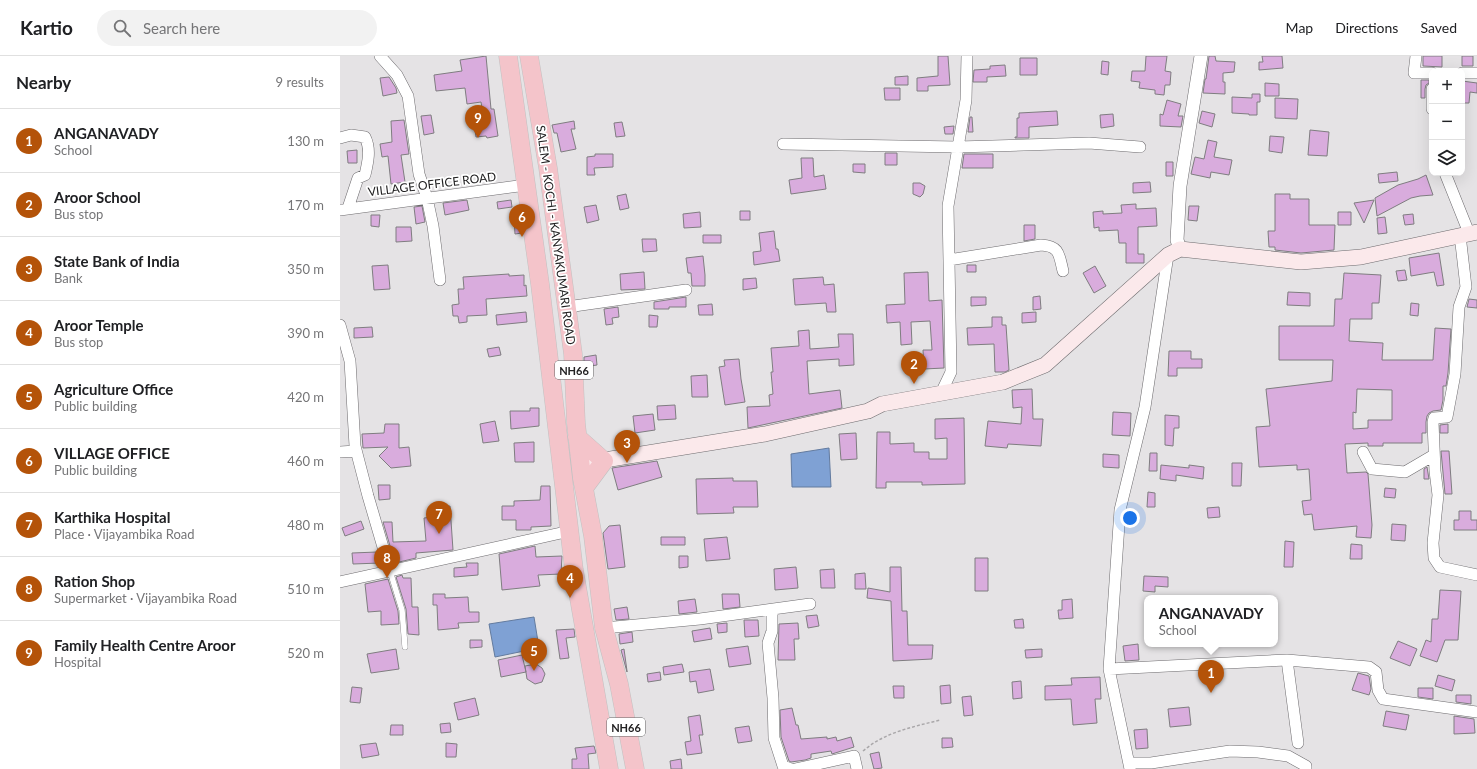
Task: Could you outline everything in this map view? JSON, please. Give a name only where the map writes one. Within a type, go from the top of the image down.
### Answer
[{"type":"highway","name":"SALEM - KOCHI - KANYAKUMARI ROAD","points":[[508,56],[540,284],[574,570],[609,769]]},
{"type":"highway","name":"SALEM - KOCHI - KANYAKUMARI ROAD","points":[[530,56],[548,168],[573,354],[580,464],[593,536],[604,628],[618,684],[634,769]]},
{"type":"highway","points":[[578,437],[604,461],[584,488]]},
{"type":"main road","points":[[580,464],[765,434],[868,411],[882,404],[1003,382],[1045,365],[1174,252],[1301,262],[1362,257],[1469,233]]},
{"type":"street","points":[[380,56],[397,75],[408,96],[419,174],[427,198],[433,226],[440,280]]},
{"type":"street","points":[[941,393],[951,372],[948,206],[966,100],[967,56]]},
{"type":"street","points":[[1201,56],[1180,186],[1177,240],[1146,407],[1120,510],[1109,669],[1130,766],[1230,751],[1258,752],[1288,756],[1306,766],[1306,769]]},
{"type":"street","points":[[1416,56],[1414,73],[1429,73]]},
{"type":"street","points":[[1465,73],[1477,73]]},
{"type":"street","points":[[340,138],[351,135],[365,137],[369,145],[365,175],[358,178],[344,209]]},
{"type":"street","points":[[783,144],[958,147],[1089,143],[1140,146]]},
{"type":"street","points":[[1446,176],[1469,233],[1466,287],[1459,307],[1455,374],[1447,417],[1434,418],[1433,422],[1434,455],[1438,495],[1433,543],[1434,558],[1440,567],[1477,576]]},
{"type":"street","name":"VILLAGE OFFICE ROAD","points":[[344,209],[526,185]]},
{"type":"street","points":[[949,260],[1040,245],[1050,245],[1058,252],[1063,271]]},
{"type":"street","points":[[567,307],[686,290]]},
{"type":"street","points":[[340,325],[350,361],[356,451],[390,571]]},
{"type":"street","points":[[340,452],[356,451]]},
{"type":"street","points":[[1363,452],[1372,469],[1405,472],[1434,455]]},
{"type":"street","points":[[340,582],[570,532]]},
{"type":"street","points":[[604,628],[700,619],[810,604]]},
{"type":"street","points":[[772,610],[772,631],[768,643],[773,698],[774,738],[783,766],[791,769]]},
{"type":"street","points":[[1109,669],[1287,660],[1369,667],[1376,672],[1378,690],[1383,699],[1477,712]]},
{"type":"street","points":[[1287,660],[1298,742]]},
{"type":"street","points":[[795,769],[854,756],[856,764]]},
{"type":"lane","points":[[390,571],[402,610],[405,646]]},
{"type":"path","points":[[856,764],[870,745],[892,733],[940,720]]},
{"type":"water","points":[[829,448],[831,487],[792,487],[791,454]]},
{"type":"water","points":[[534,617],[539,648],[495,657],[489,624]]},
{"type":"building","points":[[486,56],[491,109],[494,109],[498,136],[487,138],[486,136],[476,137],[474,122],[484,120],[481,102],[467,104],[465,88],[436,91],[434,75],[462,71],[460,60]]},
{"type":"building","points":[[938,56],[948,56],[950,85],[928,86],[928,91],[917,91],[917,78],[938,76]]},
{"type":"building","points":[[1146,56],[1167,56],[1165,71],[1171,72],[1170,85],[1165,85],[1164,95],[1155,94],[1155,90],[1139,88],[1140,82],[1131,81],[1132,71],[1145,71]]},
{"type":"building","points":[[1209,56],[1215,56],[1216,61],[1235,62],[1234,72],[1223,73],[1225,94],[1203,93]]},
{"type":"building","points":[[1262,56],[1282,56],[1283,68],[1259,70],[1259,62],[1263,62]]},
{"type":"building","points":[[1423,56],[1442,56],[1442,67],[1423,66]]},
{"type":"building","points":[[1462,56],[1473,56],[1473,66],[1462,66]]},
{"type":"building","points":[[1020,58],[1037,58],[1037,75],[1020,75]]},
{"type":"building","points":[[1102,61],[1109,62],[1108,75],[1101,74]]},
{"type":"building","points":[[1005,65],[1006,76],[987,77],[987,82],[973,82],[974,70],[990,69],[990,66]]},
{"type":"building","points":[[908,76],[908,85],[895,85],[895,77]]},
{"type":"building","points":[[389,77],[396,88],[397,93],[383,96],[380,78]]},
{"type":"building","points":[[1421,80],[1429,80],[1429,83],[1426,85],[1425,89],[1425,98],[1421,98]]},
{"type":"building","points":[[1465,81],[1477,83],[1477,93],[1470,92],[1469,103],[1465,103]]},
{"type":"building","points":[[1265,83],[1279,84],[1279,96],[1265,96]]},
{"type":"building","points":[[884,88],[900,88],[900,100],[885,100]]},
{"type":"building","points":[[1252,94],[1260,94],[1260,102],[1257,102],[1257,115],[1232,113],[1232,97],[1252,98]]},
{"type":"building","points":[[1275,98],[1298,99],[1297,119],[1275,118]]},
{"type":"building","points":[[1167,100],[1181,104],[1178,116],[1183,116],[1181,127],[1160,126],[1160,114],[1163,115]]},
{"type":"building","points":[[1057,111],[1058,125],[1029,127],[1029,138],[1015,138],[1017,137],[1017,118],[1019,118],[1019,113]]},
{"type":"building","points":[[1202,111],[1215,114],[1212,127],[1199,123]]},
{"type":"building","points":[[1113,114],[1114,126],[1101,128],[1100,115]]},
{"type":"building","points":[[431,115],[434,133],[424,135],[421,116]]},
{"type":"building","points":[[970,117],[972,117],[973,132],[968,132]]},
{"type":"building","points":[[404,120],[409,154],[401,155],[405,182],[391,184],[388,156],[382,157],[380,144],[392,142],[391,121]]},
{"type":"building","points":[[574,121],[575,129],[571,129],[576,149],[561,152],[557,133],[554,133],[552,125]]},
{"type":"building","points":[[622,122],[625,136],[616,137],[614,123]]},
{"type":"building","points":[[954,126],[953,134],[945,134],[944,127]]},
{"type":"building","points":[[1310,130],[1329,132],[1327,156],[1308,155]]},
{"type":"building","points":[[1270,136],[1284,137],[1282,153],[1269,151]]},
{"type":"building","points":[[1208,140],[1217,142],[1214,157],[1232,160],[1229,175],[1211,172],[1210,178],[1191,174],[1195,157],[1204,159]]},
{"type":"building","points":[[357,150],[357,163],[348,163],[347,151]]},
{"type":"building","points":[[885,153],[897,153],[897,165],[885,165]]},
{"type":"building","points":[[595,154],[613,154],[613,167],[594,168],[595,175],[587,175],[587,157],[595,156]]},
{"type":"building","points":[[964,154],[993,154],[993,168],[962,168]]},
{"type":"building","points":[[801,158],[813,158],[814,177],[824,175],[826,189],[791,194],[789,180],[802,178]]},
{"type":"building","points":[[1166,162],[1173,162],[1173,176],[1166,176]]},
{"type":"building","points":[[853,164],[865,164],[865,173],[853,172]]},
{"type":"building","points":[[1397,172],[1398,181],[1379,183],[1378,174]]},
{"type":"building","points":[[1426,175],[1433,195],[1411,198],[1377,216],[1375,198],[1398,185]]},
{"type":"building","points":[[1150,182],[1151,192],[1133,193],[1133,183]]},
{"type":"building","points":[[913,183],[920,183],[925,186],[923,194],[920,197],[913,194]]},
{"type":"building","points":[[626,194],[629,208],[620,210],[617,196]]},
{"type":"building","points":[[1275,194],[1290,194],[1290,199],[1309,199],[1309,225],[1335,225],[1334,250],[1301,253],[1275,250],[1275,247],[1269,247],[1268,231],[1275,231]]},
{"type":"building","points":[[467,200],[469,210],[445,215],[443,203]]},
{"type":"building","points":[[511,200],[512,207],[498,209],[497,202]]},
{"type":"building","points":[[1374,200],[1364,223],[1354,203]]},
{"type":"building","points":[[1136,204],[1136,209],[1156,208],[1157,226],[1138,227],[1138,254],[1144,254],[1144,263],[1126,263],[1126,243],[1119,243],[1118,230],[1099,231],[1099,227],[1094,228],[1093,212],[1103,211],[1103,214],[1122,213],[1121,205]]},
{"type":"building","points":[[596,205],[599,220],[587,223],[584,207]]},
{"type":"building","points":[[422,206],[425,222],[416,224],[414,207]]},
{"type":"building","points":[[1189,206],[1199,206],[1197,221],[1188,220]]},
{"type":"building","points":[[740,211],[750,211],[750,220],[740,220]]},
{"type":"building","points":[[700,212],[701,227],[684,228],[683,214]]},
{"type":"building","points":[[1338,212],[1351,212],[1351,225],[1338,225]]},
{"type":"building","points":[[1413,214],[1414,224],[1405,225],[1403,215]]},
{"type":"building","points":[[371,215],[380,215],[379,227],[371,226]]},
{"type":"building","points":[[520,217],[522,233],[515,234],[514,218]]},
{"type":"building","points":[[1385,217],[1387,233],[1378,234],[1377,218]]},
{"type":"building","points":[[1024,225],[1035,225],[1035,239],[1024,241]]},
{"type":"building","points":[[396,227],[411,227],[412,241],[396,242]]},
{"type":"building","points":[[774,231],[776,249],[778,249],[780,261],[754,265],[753,252],[761,251],[759,233]]},
{"type":"building","points":[[703,235],[721,235],[721,243],[703,243]]},
{"type":"building","points":[[642,239],[656,239],[657,251],[643,252]]},
{"type":"building","points":[[1439,253],[1444,285],[1437,286],[1434,272],[1411,276],[1409,258]]},
{"type":"building","points":[[703,256],[705,286],[692,286],[691,273],[688,273],[686,258]]},
{"type":"building","points":[[388,265],[390,289],[374,290],[372,266]]},
{"type":"building","points":[[967,265],[976,265],[976,272],[967,272]]},
{"type":"building","points":[[1095,266],[1106,286],[1094,293],[1083,273]]},
{"type":"building","points":[[1405,270],[1407,280],[1398,281],[1396,271]]},
{"type":"building","points":[[644,272],[645,289],[621,290],[620,274]]},
{"type":"building","points":[[928,272],[929,301],[942,300],[944,368],[924,369],[923,350],[932,350],[930,321],[911,322],[912,344],[901,345],[900,322],[887,323],[886,305],[905,304],[904,273]]},
{"type":"building","points":[[1344,273],[1381,275],[1379,303],[1372,303],[1372,319],[1350,319],[1349,341],[1383,343],[1382,360],[1433,360],[1435,328],[1451,329],[1448,373],[1446,386],[1443,386],[1441,410],[1433,411],[1427,416],[1426,433],[1422,433],[1422,443],[1383,443],[1383,446],[1368,446],[1368,443],[1345,444],[1347,473],[1366,472],[1368,474],[1372,525],[1371,538],[1356,537],[1357,526],[1314,530],[1312,514],[1304,515],[1302,501],[1311,500],[1309,469],[1297,470],[1297,465],[1259,467],[1256,427],[1270,426],[1266,389],[1332,381],[1333,360],[1279,360],[1279,326],[1334,326],[1335,299],[1342,299]],"holes":[[[1357,389],[1392,390],[1392,420],[1368,420],[1368,428],[1353,429],[1353,412],[1356,413]]]},
{"type":"building","points":[[509,274],[509,276],[524,275],[524,286],[526,285],[527,296],[486,299],[487,315],[467,316],[467,322],[459,323],[458,316],[453,316],[452,305],[459,304],[458,289],[464,289],[463,277]]},
{"type":"building","points":[[823,277],[824,285],[834,284],[836,312],[827,312],[826,303],[795,305],[793,279]]},
{"type":"building","points":[[756,278],[757,288],[743,290],[743,279]]},
{"type":"building","points":[[1288,292],[1310,293],[1310,306],[1287,305]]},
{"type":"building","points":[[1040,296],[1041,309],[1033,310],[1033,297]]},
{"type":"building","points":[[686,297],[686,307],[654,309],[654,302]]},
{"type":"building","points":[[971,297],[986,297],[986,305],[971,306]]},
{"type":"building","points":[[1469,299],[1477,300],[1477,308],[1467,307]]},
{"type":"building","points":[[1411,303],[1419,304],[1418,316],[1410,315]]},
{"type":"building","points":[[712,304],[713,315],[699,315],[698,305]]},
{"type":"building","points":[[618,307],[619,317],[612,318],[613,324],[606,325],[604,309]]},
{"type":"building","points":[[526,312],[527,322],[497,325],[496,315]]},
{"type":"building","points":[[1036,312],[1036,322],[1022,323],[1022,313]]},
{"type":"building","points":[[649,315],[658,316],[657,327],[649,327]]},
{"type":"building","points":[[992,317],[1002,317],[1002,325],[1006,325],[1009,370],[1005,372],[995,372],[994,344],[968,345],[967,328],[992,327]]},
{"type":"building","points":[[372,327],[373,337],[354,338],[354,328]]},
{"type":"building","points":[[809,330],[810,349],[839,347],[838,334],[853,334],[854,365],[839,366],[839,359],[807,361],[809,394],[840,390],[842,408],[748,428],[747,407],[770,406],[769,395],[773,394],[771,348],[799,346],[798,331]]},
{"type":"building","points":[[499,347],[501,355],[489,357],[487,349]]},
{"type":"building","points":[[1169,351],[1191,351],[1191,359],[1202,359],[1202,368],[1177,368],[1177,376],[1168,376]]},
{"type":"building","points":[[596,355],[597,365],[584,367],[584,357]]},
{"type":"building","points":[[739,359],[745,402],[725,405],[719,367],[725,366],[724,360]]},
{"type":"building","points":[[707,375],[708,397],[692,397],[691,376]]},
{"type":"building","points":[[1032,389],[1033,419],[1043,419],[1041,446],[1008,444],[1007,448],[985,446],[988,421],[1021,424],[1022,407],[1013,408],[1012,390]]},
{"type":"building","points":[[675,405],[676,419],[658,420],[657,406]]},
{"type":"building","points":[[530,408],[539,408],[539,426],[511,429],[510,411],[530,411]]},
{"type":"building","points":[[1113,412],[1131,413],[1130,436],[1112,435]]},
{"type":"building","points":[[653,414],[655,430],[635,433],[633,416]]},
{"type":"building","points":[[1165,415],[1179,416],[1179,428],[1174,428],[1173,446],[1165,445]]},
{"type":"building","points":[[964,418],[965,484],[922,485],[922,482],[886,482],[886,488],[876,488],[877,432],[890,432],[890,444],[914,443],[914,452],[929,452],[929,459],[947,459],[947,438],[935,439],[935,419]]},
{"type":"building","points":[[495,421],[499,441],[483,443],[480,424]]},
{"type":"building","points":[[385,424],[399,424],[399,448],[409,447],[411,466],[391,468],[379,456],[388,447],[363,448],[362,434],[384,433]]},
{"type":"building","points":[[1448,424],[1448,433],[1440,433],[1440,425]]},
{"type":"building","points":[[856,433],[857,459],[841,460],[839,434]]},
{"type":"building","points":[[534,442],[534,462],[515,462],[514,443]]},
{"type":"building","points":[[1441,451],[1449,451],[1452,494],[1445,494]]},
{"type":"building","points":[[1150,453],[1157,453],[1157,471],[1149,471]]},
{"type":"building","points":[[1103,454],[1119,455],[1119,468],[1103,467]]},
{"type":"building","points":[[657,461],[662,477],[618,490],[612,468]]},
{"type":"building","points":[[1232,463],[1242,463],[1241,486],[1232,486]]},
{"type":"building","points":[[1161,465],[1189,468],[1189,465],[1204,467],[1203,479],[1176,475],[1176,481],[1160,479]]},
{"type":"building","points":[[1427,467],[1429,479],[1424,479],[1424,469]]},
{"type":"building","points":[[733,478],[733,481],[757,481],[758,507],[733,507],[734,513],[697,514],[696,479]]},
{"type":"building","points":[[378,485],[390,485],[390,499],[379,500]]},
{"type":"building","points":[[541,486],[550,486],[551,526],[531,527],[531,530],[516,530],[516,520],[502,520],[502,506],[514,506],[514,501],[540,500]]},
{"type":"building","points":[[1385,488],[1396,489],[1395,498],[1384,497]]},
{"type":"building","points":[[1148,492],[1155,493],[1155,507],[1147,507]]},
{"type":"building","points":[[450,506],[453,550],[416,553],[416,558],[395,563],[383,522],[392,522],[393,542],[426,541],[424,518],[433,517],[432,507]]},
{"type":"building","points":[[1219,507],[1220,517],[1208,518],[1207,508]]},
{"type":"building","points":[[1459,511],[1471,511],[1471,520],[1477,520],[1477,530],[1454,530],[1454,520],[1459,520]]},
{"type":"building","points":[[361,521],[364,529],[345,536],[342,528]]},
{"type":"building","points":[[1392,524],[1406,525],[1405,541],[1391,540]]},
{"type":"building","points":[[620,525],[625,567],[608,569],[603,533],[609,526]]},
{"type":"building","points":[[661,537],[685,537],[685,545],[661,545]]},
{"type":"building","points":[[727,537],[730,559],[706,561],[704,539]]},
{"type":"building","points":[[1285,541],[1294,542],[1293,567],[1284,567]]},
{"type":"building","points":[[1351,544],[1362,545],[1362,559],[1350,559]]},
{"type":"building","points":[[535,546],[536,557],[562,556],[561,574],[538,575],[540,586],[502,590],[499,554]]},
{"type":"building","points":[[377,552],[380,563],[353,564],[352,553]]},
{"type":"building","points":[[679,556],[688,556],[688,567],[679,568]]},
{"type":"building","points":[[975,558],[988,558],[988,591],[975,591]]},
{"type":"building","points":[[466,563],[478,563],[478,575],[454,577],[454,568],[467,567]]},
{"type":"building","points":[[796,567],[798,588],[775,590],[774,569]]},
{"type":"building","points":[[890,567],[901,567],[902,611],[907,611],[908,645],[933,645],[932,659],[893,661],[891,601],[867,598],[868,588],[890,592]]},
{"type":"building","points":[[834,569],[835,588],[821,588],[820,570]]},
{"type":"building","points":[[865,573],[866,589],[855,589],[855,574]]},
{"type":"building","points":[[402,575],[403,578],[411,578],[412,607],[418,607],[419,635],[408,634],[406,609],[396,577]]},
{"type":"building","points":[[1144,576],[1168,577],[1168,587],[1155,586],[1155,592],[1143,591]]},
{"type":"building","points":[[388,579],[398,611],[399,624],[381,625],[381,611],[368,612],[365,584]]},
{"type":"building","points":[[1440,590],[1461,591],[1458,640],[1445,640],[1437,662],[1420,656],[1426,640],[1431,642],[1432,619],[1438,619]]},
{"type":"building","points":[[433,594],[445,594],[445,598],[468,597],[469,612],[479,612],[479,622],[458,623],[459,628],[438,630],[437,605],[433,605]]},
{"type":"building","points":[[722,594],[739,594],[740,607],[723,609]]},
{"type":"building","points":[[695,599],[697,612],[679,614],[678,601]]},
{"type":"building","points":[[1072,599],[1073,618],[1059,619],[1058,610],[1062,610],[1062,600]]},
{"type":"building","points":[[627,607],[629,619],[616,620],[614,609]]},
{"type":"building","points":[[817,615],[819,626],[808,628],[806,616]]},
{"type":"building","points":[[1023,619],[1024,628],[1015,628],[1014,620]]},
{"type":"building","points":[[744,620],[758,620],[759,636],[745,637]]},
{"type":"building","points":[[727,623],[727,632],[718,633],[717,624]]},
{"type":"building","points":[[798,623],[799,639],[794,639],[795,660],[778,660],[779,624]]},
{"type":"building","points":[[710,628],[712,639],[694,642],[692,631]]},
{"type":"building","points":[[574,629],[575,637],[566,638],[569,658],[560,659],[556,630]]},
{"type":"building","points":[[632,632],[633,642],[620,644],[619,634]]},
{"type":"building","points":[[470,640],[482,640],[482,647],[470,648]]},
{"type":"building","points":[[1398,641],[1417,649],[1410,666],[1390,658]]},
{"type":"building","points":[[1138,644],[1139,660],[1125,661],[1123,646]]},
{"type":"building","points":[[748,646],[751,664],[729,667],[726,649]]},
{"type":"building","points":[[396,649],[399,669],[371,673],[367,654]]},
{"type":"building","points":[[624,649],[627,671],[627,672],[621,650]]},
{"type":"building","points":[[1042,649],[1042,657],[1026,658],[1025,650]]},
{"type":"building","points":[[522,655],[526,672],[501,677],[498,660]]},
{"type":"building","points":[[536,664],[542,668],[545,674],[542,682],[535,684],[527,679],[525,666]]},
{"type":"building","points":[[682,664],[684,672],[664,675],[663,667]]},
{"type":"building","points":[[710,669],[714,690],[698,693],[696,681],[690,682],[689,672]]},
{"type":"building","points":[[660,672],[661,680],[648,682],[647,674]]},
{"type":"building","points":[[1358,673],[1369,676],[1371,689],[1369,695],[1352,690]]},
{"type":"building","points":[[1438,675],[1455,680],[1452,691],[1435,686]]},
{"type":"building","points":[[1100,677],[1101,699],[1095,699],[1097,723],[1073,725],[1071,699],[1045,700],[1045,686],[1072,685],[1071,678]]},
{"type":"building","points":[[1021,681],[1022,698],[1013,699],[1012,682]]},
{"type":"building","points":[[950,685],[951,703],[941,704],[940,686]]},
{"type":"building","points":[[893,686],[904,686],[904,698],[894,698]]},
{"type":"building","points":[[352,687],[362,688],[360,703],[350,702]]},
{"type":"building","points":[[1418,688],[1433,688],[1433,699],[1418,697]]},
{"type":"building","points":[[1456,695],[1471,695],[1471,704],[1456,702]]},
{"type":"building","points":[[971,696],[973,715],[964,716],[962,697]]},
{"type":"building","points":[[475,698],[479,715],[458,720],[454,703]]},
{"type":"building","points":[[1189,707],[1191,725],[1170,727],[1168,709]]},
{"type":"building","points":[[792,708],[801,739],[827,737],[827,739],[836,737],[837,741],[851,737],[854,747],[832,754],[831,751],[811,754],[811,758],[805,760],[789,761],[781,737],[780,710]]},
{"type":"building","points":[[1386,711],[1409,715],[1406,730],[1383,726]]},
{"type":"building","points":[[700,715],[703,735],[699,735],[702,753],[687,755],[685,742],[691,741],[688,717]]},
{"type":"building","points":[[1454,716],[1474,719],[1475,733],[1454,734]]},
{"type":"building","points":[[450,723],[451,732],[441,733],[440,724]]},
{"type":"building","points":[[391,725],[403,725],[403,735],[390,735]]},
{"type":"building","points":[[749,726],[752,741],[738,743],[735,728]]},
{"type":"building","points":[[1147,729],[1148,748],[1136,749],[1134,730]]},
{"type":"building","points":[[942,738],[952,738],[953,747],[942,748]]},
{"type":"building","points":[[376,743],[379,755],[362,758],[360,745]]},
{"type":"building","points":[[446,743],[457,744],[456,757],[446,757]]},
{"type":"building","points":[[594,746],[596,753],[588,754],[589,769],[572,769],[572,759],[577,759],[575,748]]},
{"type":"building","points":[[879,752],[882,768],[874,769],[870,754]]},
{"type":"building","points":[[681,759],[682,769],[671,769],[670,761]]},
{"type":"place","name":"Family Health Centre Aroor","points":[[478,138]]},
{"type":"place","name":"VILLAGE OFFICE","points":[[522,237]]},
{"type":"place","name":"Aroor School","points":[[914,384]]},
{"type":"place","name":"State Bank of India","points":[[627,463]]},
{"type":"place","name":"Karthika Hospital","points":[[439,534]]},
{"type":"place","name":"Ration Shop","points":[[387,578]]},
{"type":"place","name":"Aroor Temple","points":[[570,598]]},
{"type":"place","name":"Agriculture Office","points":[[534,671]]},
{"type":"place","name":"ANGANAVADY","points":[[1211,693]]}]
